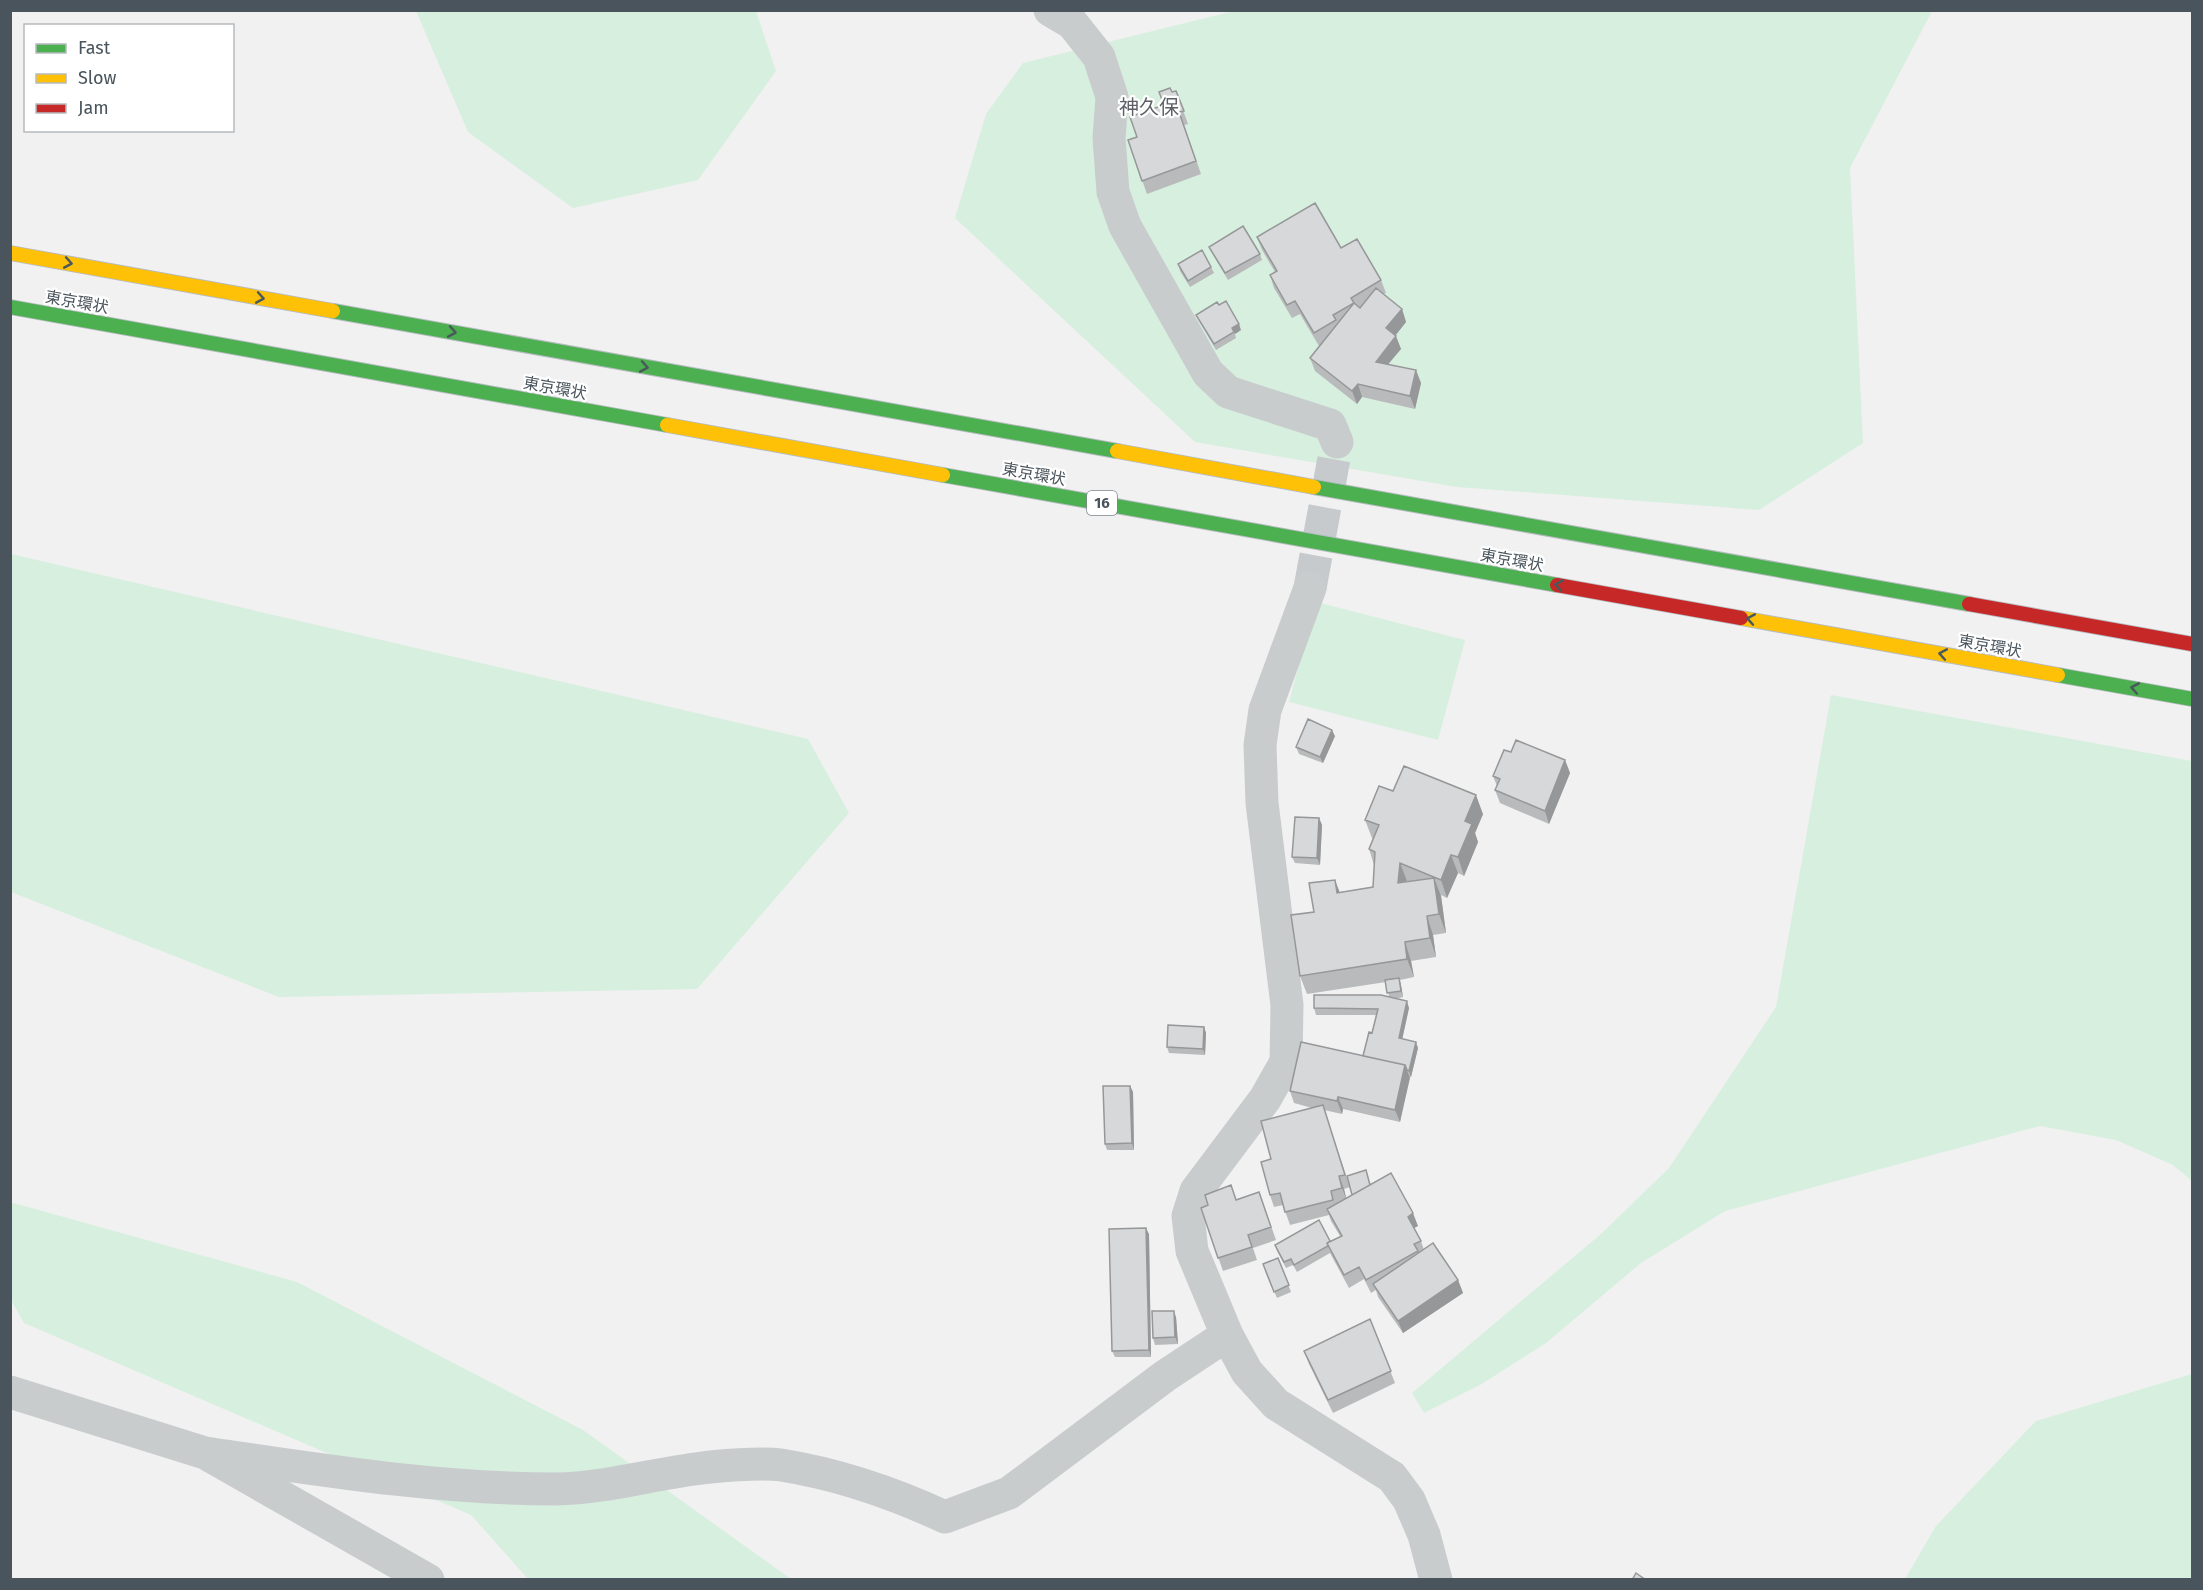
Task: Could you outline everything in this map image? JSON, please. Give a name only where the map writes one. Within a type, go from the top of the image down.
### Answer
[{"type":"highway","points":[[10,253],[2193,644]]},
{"type":"highway","name":"東京環状","points":[[10,307],[2193,699]]},
{"type":"street","points":[[1050,10],[1072,23],[1099,57],[1112,97],[1108,138],[1113,192],[1130,236],[1208,373],[1228,392],[1330,425],[1337,442]]},
{"type":"street","points":[[1310,588],[1265,710],[1260,745],[1262,803],[1287,1005],[1286,1062],[1265,1099],[1196,1191],[1188,1216],[1192,1251],[1227,1335],[1247,1372],[1276,1404],[1392,1477],[1409,1500],[1424,1536],[1436,1580]]},
{"type":"street","points":[[10,1392],[205,1453],[348,1474],[487,1487],[559,1489],[626,1482],[696,1468],[779,1464],[851,1481],[902,1498],[945,1517],[1009,1493],[1165,1376],[1227,1335]]},
{"type":"street","points":[[205,1453],[428,1580]]},
{"type":"green space","points":[[416,11],[756,11],[776,71],[698,180],[573,208],[468,132]]},
{"type":"green space","points":[[1234,11],[1932,11],[1850,168],[1863,443],[1759,510],[1457,487],[1195,442],[955,218],[986,114],[1023,63]]},
{"type":"green space","points":[[11,554],[808,739],[849,813],[697,989],[279,997],[11,892]]},
{"type":"green space","points":[[1316,602],[1465,640],[1438,740],[1289,702]]},
{"type":"green space","points":[[1831,695],[2192,761],[2192,1181],[2173,1165],[2116,1140],[2040,1126],[1725,1211],[1641,1263],[1546,1343],[1480,1385],[1424,1413],[1412,1393],[1601,1234],[1669,1168],[1776,1007]]},
{"type":"green space","points":[[10,1202],[297,1282],[583,1430],[791,1579],[528,1579],[471,1515],[24,1323],[11,1300]]},
{"type":"green space","points":[[2192,1374],[2192,1579],[1905,1579],[1936,1526],[2036,1421]]},
{"type":"building","points":[[1170,88],[1172,92],[1176,91],[1184,111],[1179,112],[1196,161],[1142,181],[1128,140],[1137,137],[1130,117],[1164,105],[1159,92]]},
{"type":"building","points":[[1315,203],[1341,248],[1357,239],[1381,280],[1351,298],[1354,303],[1333,315],[1336,320],[1314,333],[1295,301],[1287,305],[1270,275],[1277,271],[1257,237]]},
{"type":"building","points":[[1243,226],[1260,254],[1225,273],[1209,247]]},
{"type":"building","points":[[1202,250],[1211,267],[1188,281],[1178,264]]},
{"type":"building","points":[[1376,288],[1402,309],[1386,328],[1396,336],[1376,362],[1416,370],[1410,396],[1358,384],[1352,391],[1310,358],[1354,303],[1360,308]]},
{"type":"building","points":[[1226,301],[1239,324],[1232,328],[1234,332],[1214,344],[1196,315],[1217,302],[1219,305]]},
{"type":"building","points":[[1308,719],[1332,730],[1320,757],[1296,747]]},
{"type":"building","points":[[1516,740],[1565,760],[1545,811],[1495,790],[1500,779],[1493,776],[1504,750],[1511,752]]},
{"type":"building","points":[[1404,766],[1476,795],[1465,821],[1472,824],[1458,857],[1451,855],[1441,880],[1400,863],[1398,883],[1434,878],[1439,914],[1427,916],[1430,938],[1405,942],[1407,959],[1300,976],[1291,915],[1314,912],[1309,883],[1335,880],[1337,893],[1373,887],[1375,852],[1369,849],[1379,825],[1365,820],[1379,786],[1393,791]]},
{"type":"building","points":[[1295,817],[1319,818],[1317,858],[1292,857]]},
{"type":"building","points":[[1399,978],[1401,991],[1387,993],[1385,980]]},
{"type":"building","points":[[1314,995],[1381,995],[1407,1001],[1399,1038],[1416,1042],[1409,1071],[1405,1065],[1363,1056],[1378,1009],[1314,1008]]},
{"type":"building","points":[[1168,1025],[1204,1027],[1203,1049],[1167,1047]]},
{"type":"building","points":[[1301,1042],[1405,1065],[1395,1110],[1338,1097],[1337,1101],[1290,1091]]},
{"type":"building","points":[[1103,1086],[1130,1086],[1132,1143],[1105,1144]]},
{"type":"building","points":[[1323,1105],[1345,1175],[1339,1176],[1342,1188],[1331,1191],[1333,1200],[1285,1212],[1280,1193],[1270,1195],[1261,1162],[1271,1159],[1261,1121]]},
{"type":"building","points":[[1366,1170],[1370,1185],[1352,1195],[1347,1176]]},
{"type":"building","points":[[1391,1173],[1413,1213],[1408,1217],[1421,1241],[1414,1244],[1418,1251],[1366,1280],[1359,1267],[1344,1275],[1327,1243],[1342,1236],[1327,1209]]},
{"type":"building","points":[[1231,1185],[1236,1200],[1259,1192],[1271,1227],[1248,1235],[1252,1247],[1218,1258],[1201,1208],[1208,1205],[1205,1195]]},
{"type":"building","points":[[1319,1220],[1330,1241],[1327,1243],[1328,1246],[1294,1265],[1291,1259],[1284,1262],[1275,1245]]},
{"type":"building","points":[[1146,1228],[1149,1350],[1112,1351],[1109,1229]]},
{"type":"building","points":[[1433,1243],[1458,1280],[1398,1321],[1373,1284]]},
{"type":"building","points":[[1278,1258],[1289,1285],[1274,1292],[1263,1264]]},
{"type":"building","points":[[1152,1311],[1174,1311],[1175,1337],[1153,1338]]},
{"type":"building","points":[[1370,1319],[1391,1371],[1328,1400],[1304,1351]]},
{"type":"building","points":[[1636,1573],[1646,1580],[1632,1580]]},
{"type":"tunnel","points":[[1310,588],[1337,442]]},
{"type":"traffic: fast","points":[[10,307],[667,425]]},
{"type":"traffic: fast","points":[[333,311],[1117,451]]},
{"type":"traffic: fast","points":[[943,475],[1557,585]]},
{"type":"traffic: fast","points":[[1314,487],[1969,604]]},
{"type":"traffic: fast","points":[[2058,675],[2192,699]]},
{"type":"traffic: slow","points":[[10,253],[333,311]]},
{"type":"traffic: slow","points":[[667,425],[943,475]]},
{"type":"traffic: slow","points":[[1117,451],[1314,487]]},
{"type":"traffic: slow","points":[[1741,618],[2058,675]]},
{"type":"traffic: jam","points":[[1557,585],[1741,618]]},
{"type":"traffic: jam","points":[[1969,604],[2192,644]]},
{"type":"district","name":"神久保","points":[[1149,107]]}]
